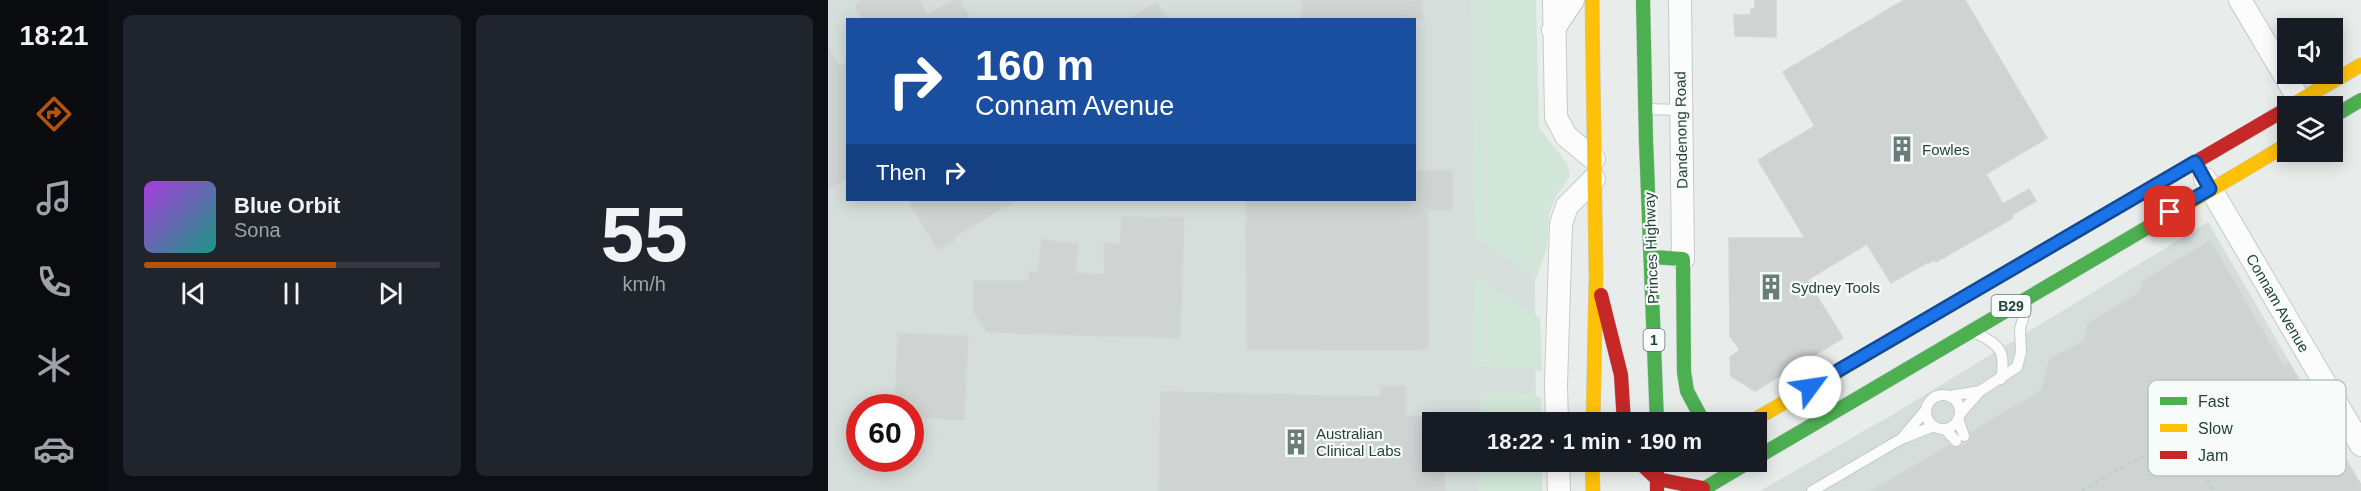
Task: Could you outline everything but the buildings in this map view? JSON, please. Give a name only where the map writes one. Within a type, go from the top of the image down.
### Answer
[{"type":"main road","points":[[1592,0],[1596,276],[1593,412]]},
{"type":"main road","name":"Princes Highway","points":[[1643,0],[1657,412]]},
{"type":"main road","name":"B29","points":[[2308,96],[2361,65]]},
{"type":"main road","points":[[2343,111],[2361,100]]},
{"type":"main road","name":"B29","points":[[1767,412],[2277,114]]},
{"type":"main road","name":"B29","points":[[1767,452],[2277,150]]},
{"type":"main road","points":[[1652,257],[1683,259],[1684,372],[1687,391],[1698,412]]},
{"type":"main road","points":[[1596,276],[1621,375],[1623,412]]},
{"type":"main road","points":[[1593,472],[1593,491]]},
{"type":"main road","points":[[1648,472],[1657,485]]},
{"type":"main road","points":[[1646,491],[1657,485],[1669,472]]},
{"type":"main road","points":[[1657,485],[1702,489],[1732,472]]},
{"type":"street","points":[[1554,0],[1556,117],[1566,136],[1594,169],[1567,206],[1561,224],[1557,412]]},
{"type":"street","points":[[1553,30],[1573,0]]},
{"type":"street","name":"Dandenong Road","points":[[1680,0],[1683,259]]},
{"type":"street","points":[[2240,0],[2288,96]]},
{"type":"street","name":"Connam Avenue","points":[[2195,162],[2327,380]]},
{"type":"street","name":"Connam Avenue","points":[[2346,412],[2357,430]]},
{"type":"street","points":[[1558,472],[1559,491]]},
{"type":"lane","points":[[1645,109],[1680,110]]},
{"type":"lane","points":[[1900,439],[1925,411],[1929,400],[1934,396],[1980,391],[2017,367],[2021,352],[2020,329],[2030,295]]},
{"type":"lane","points":[[1970,330],[1999,347],[2004,362],[2001,379]]},
{"type":"lane","points":[[1945,429],[1955,424],[1980,391]]},
{"type":"lane","points":[[1925,411],[1929,423],[1945,429],[1960,439],[1958,403],[1950,396]]},
{"type":"lane","points":[[1812,491],[1900,439],[1934,426]]},
{"type":"path","points":[[2082,491],[2148,453]]},
{"type":"path","points":[[2205,476],[2214,491]]},
{"type":"shaded area","points":[[828,0],[1533,0],[1536,412],[1422,412],[1422,472],[1536,472],[1536,491],[828,491]]},
{"type":"shaded area","points":[[2208,222],[2300,380],[2148,380],[2148,476],[2346,476],[2346,459],[2361,485],[2361,491],[1760,491],[1895,413]]},
{"type":"green space","points":[[1471,0],[1536,0],[1539,127],[1568,165],[1570,176],[1555,198],[1549,214],[1547,248],[1536,279],[1474,236]]},
{"type":"green space","points":[[1474,275],[1540,318],[1542,371],[1473,366]]},
{"type":"green space","points":[[1530,393],[1541,398],[1541,412],[1480,412],[1481,394]]},
{"type":"green space","points":[[1479,472],[1542,472],[1542,491],[1478,491]]},
{"type":"traffic: fast","points":[[1643,0],[1657,412]]},
{"type":"traffic: fast","points":[[2343,111],[2361,100]]},
{"type":"traffic: fast","points":[[1767,452],[2155,223]]},
{"type":"traffic: fast","points":[[1652,257],[1683,259],[1684,372],[1687,391],[1698,412]]},
{"type":"traffic: fast","points":[[1700,491],[1732,472]]},
{"type":"traffic: slow","points":[[1592,0],[1596,276],[1593,412]]},
{"type":"traffic: slow","points":[[2307,96],[2361,65]]},
{"type":"traffic: slow","points":[[2155,223],[2277,151]]},
{"type":"traffic: slow","points":[[1767,412],[2033,257]]},
{"type":"traffic: slow","points":[[1592,472],[1593,491]]},
{"type":"traffic: jam","points":[[2033,257],[2277,114]]},
{"type":"traffic: jam","points":[[1601,295],[1621,375],[1623,412]]},
{"type":"traffic: jam","points":[[1650,472],[1657,479],[1703,488]]},
{"type":"traffic: jam","points":[[1657,472],[1657,491]]},
{"type":"place","name":"Fowles","points":[[1902,149]]},
{"type":"place","name":"Sydney Tools","points":[[1771,287]]},
{"type":"place","name":"Australian Clinical Labs","points":[[1296,442]]},
{"type":"route","points":[[1810,387],[2195,162],[2210,189],[2170,212]]}]
